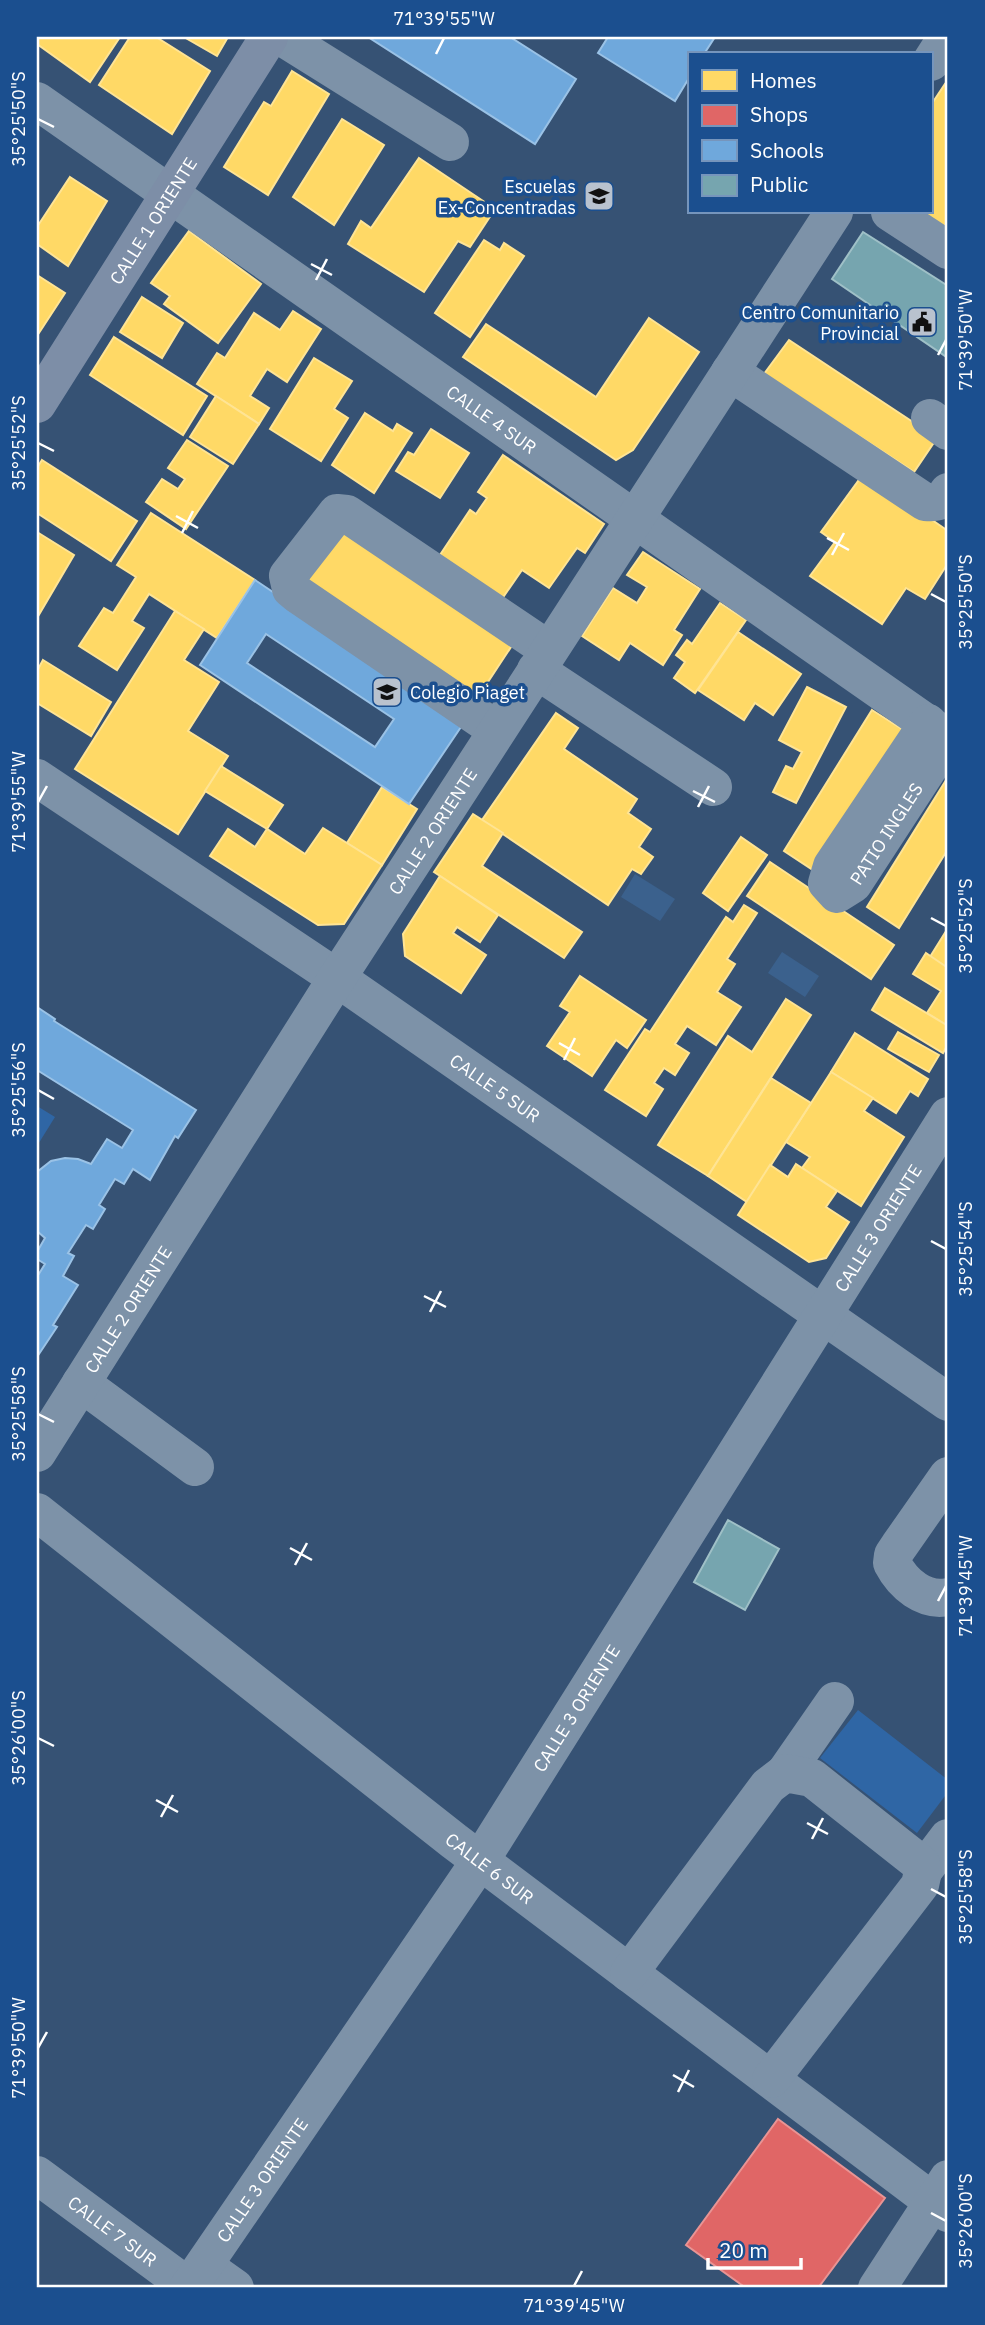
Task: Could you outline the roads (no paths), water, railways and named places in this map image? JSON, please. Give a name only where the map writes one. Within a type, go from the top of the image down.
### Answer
[{"type":"main road","name":"CALLE 1 ORIENTE","points":[[37,404],[269,37]]},
{"type":"street","points":[[282,37],[450,142]]},
{"type":"street","points":[[932,60],[947,37]]},
{"type":"street","name":"CALLE 4 SUR","points":[[37,101],[635,519],[943,730]]},
{"type":"street","name":"CALLE 2 ORIENTE","points":[[37,1453],[337,978],[833,214]]},
{"type":"street","points":[[893,214],[948,250]]},
{"type":"street","points":[[730,372],[925,502],[936,503],[943,500],[948,492]]},
{"type":"street","points":[[497,730],[290,589],[288,576],[337,513],[347,514],[713,788]]},
{"type":"street","name":"CALLE 5 SUR","points":[[37,778],[337,978],[948,1402]]},
{"type":"street","name":"CALLE 3 ORIENTE","points":[[194,2280],[480,1861],[948,1116]]},
{"type":"street","points":[[81,1383],[195,1466]]},
{"type":"street","points":[[948,1476],[893,1555],[892,1563],[900,1577],[926,1596],[936,1600],[948,1597]]},
{"type":"street","name":"CALLE 6 SUR","points":[[37,1512],[480,1861],[771,2079],[943,2198]]},
{"type":"street","points":[[629,1973],[768,1786],[785,1773],[835,1700]]},
{"type":"street","points":[[785,1773],[812,1778],[921,1864],[923,1871]]},
{"type":"street","points":[[771,2079],[920,1885],[923,1871],[948,1838]]},
{"type":"street","name":"CALLE 7 SUR","points":[[37,2175],[194,2280],[235,2288]]},
{"type":"street","points":[[877,2288],[943,2198]]},
{"type":"place","name":"Escuelas Ex-Concentradas","points":[[599,196]]},
{"type":"place","name":"Centro Comunitario Provincial","points":[[922,322]]},
{"type":"place","name":"Colegio Piaget","points":[[387,692]]}]
